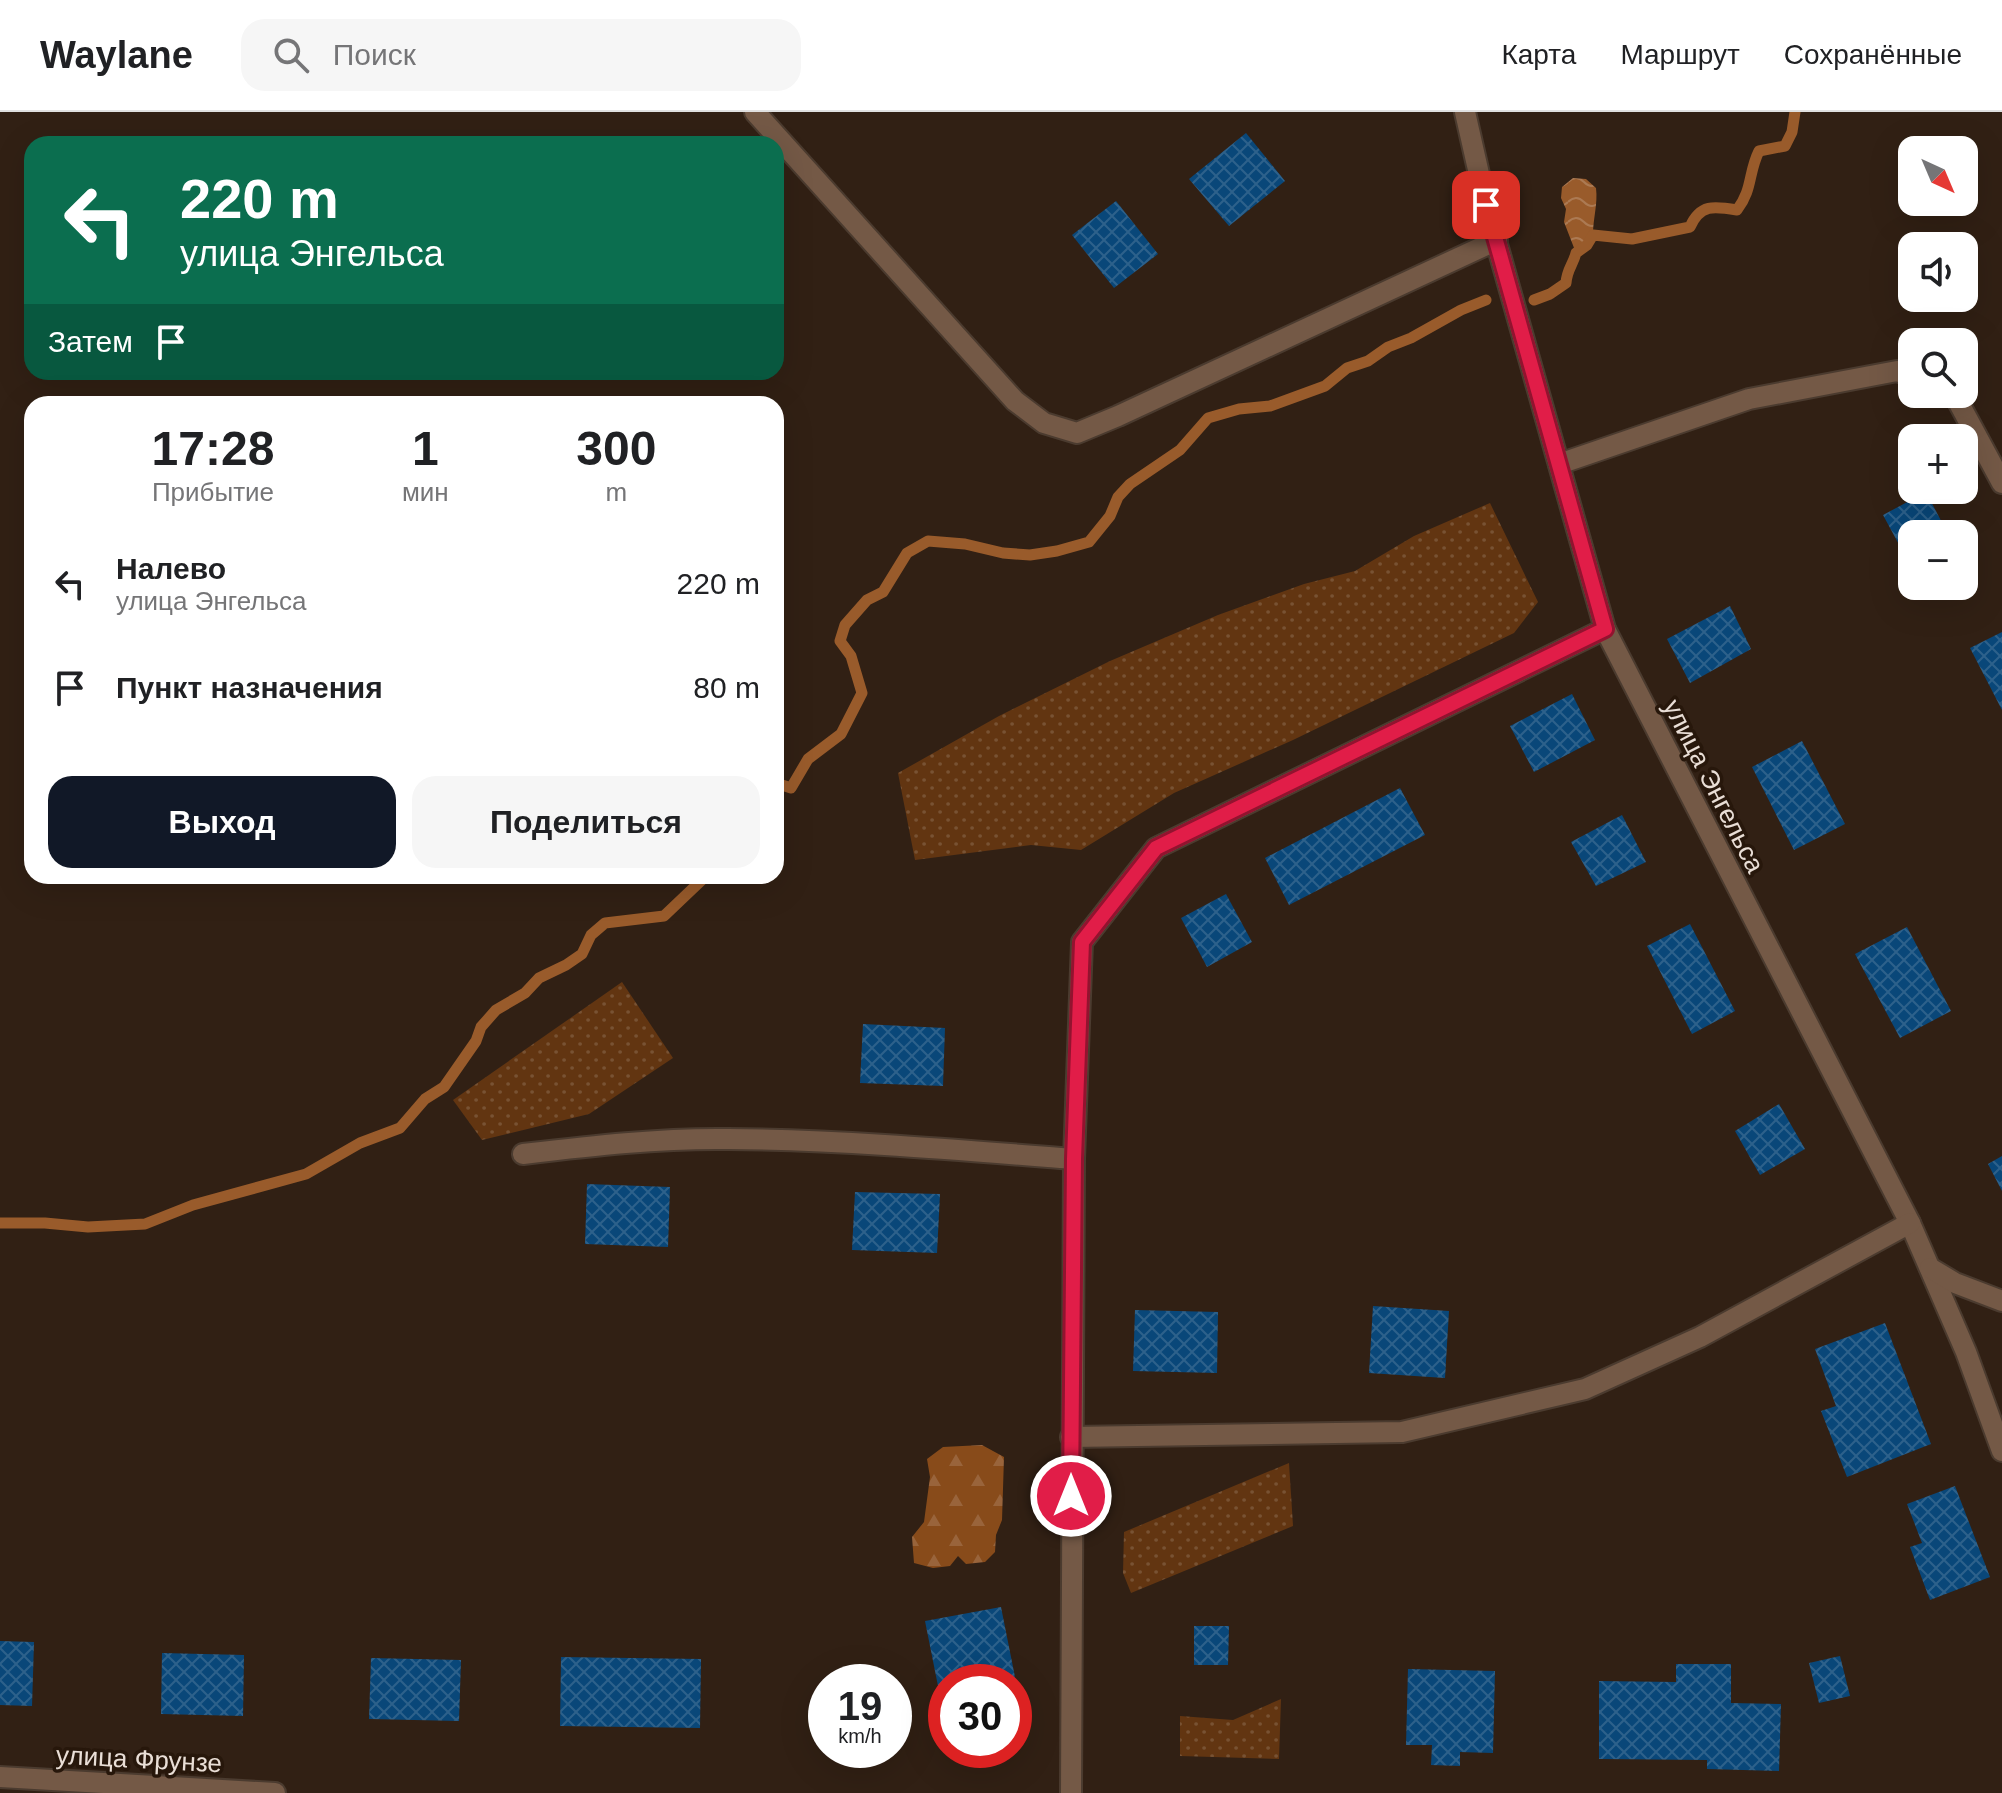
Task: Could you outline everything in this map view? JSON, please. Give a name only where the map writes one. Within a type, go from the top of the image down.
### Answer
[{"type":"street","points":[[755,112],[777,136]]},
{"type":"street","name":"улица Энгельса","points":[[1465,112],[1497,240],[1605,629],[1910,1223],[1966,1352],[1999,1443]]},
{"type":"street","points":[[784,144],[1015,401],[1044,423],[1077,433],[1497,240]]},
{"type":"street","points":[[1559,464],[1749,399],[1898,371]]},
{"type":"street","points":[[1962,408],[2002,483]]},
{"type":"street","points":[[1071,1793],[1074,1159],[1082,942],[1156,848],[1605,629]]},
{"type":"street","points":[[523,1154],[642,1141],[729,1139],[1074,1159]]},
{"type":"street","points":[[1071,1437],[1402,1432],[1585,1389],[1700,1337],[1910,1223]]},
{"type":"street","points":[[1930,1268],[1955,1283],[2002,1301]]},
{"type":"street","points":[[1999,1443],[2002,1401]]},
{"type":"street","name":"улица Фрунзе","points":[[0,1777],[275,1793]]},
{"type":"green space","points":[[982,1445],[1004,1457],[1002,1520],[996,1535],[995,1552],[985,1562],[966,1564],[958,1556],[950,1566],[933,1568],[914,1563],[912,1537],[924,1522],[930,1477],[927,1459],[943,1447]]},
{"type":"shaded area","points":[[1490,503],[1538,602],[1514,633],[1293,740],[1174,793],[1081,850],[1031,845],[915,860],[898,773],[999,716],[1110,661],[1218,615],[1304,584],[1355,571],[1414,536]]},
{"type":"shaded area","points":[[622,982],[673,1058],[589,1114],[482,1140],[453,1100]]},
{"type":"shaded area","points":[[1289,1463],[1293,1526],[1131,1593],[1123,1573],[1124,1532]]},
{"type":"shaded area","points":[[1281,1699],[1279,1759],[1180,1756],[1180,1716],[1233,1720]]},
{"type":"water","points":[[1573,178],[1586,179],[1596,188],[1593,235],[1576,253],[1564,222],[1566,209],[1561,198],[1562,187]]},
{"type":"building","points":[[1246,133],[1285,181],[1229,226],[1189,179]]},
{"type":"building","points":[[1116,201],[1158,254],[1114,288],[1072,235]]},
{"type":"building","points":[[1904,504],[1932,504],[1941,520],[1898,520],[1898,543],[1883,515]]},
{"type":"building","points":[[1730,606],[1751,649],[1690,683],[1667,639]]},
{"type":"building","points":[[2002,632],[2002,710],[1970,648]]},
{"type":"building","points":[[1572,694],[1595,740],[1534,772],[1510,726]]},
{"type":"building","points":[[1802,741],[1845,824],[1794,850],[1752,767]]},
{"type":"building","points":[[1400,788],[1425,835],[1289,905],[1265,858]]},
{"type":"building","points":[[1622,815],[1646,862],[1596,886],[1571,842]]},
{"type":"building","points":[[1226,894],[1252,942],[1207,967],[1181,918]]},
{"type":"building","points":[[1690,924],[1735,1011],[1692,1034],[1647,946]]},
{"type":"building","points":[[1907,927],[1951,1011],[1900,1038],[1855,954]]},
{"type":"building","points":[[863,1024],[945,1028],[943,1086],[860,1083]]},
{"type":"building","points":[[1779,1104],[1805,1149],[1760,1175],[1735,1131]]},
{"type":"building","points":[[2002,1156],[2002,1191],[1988,1164]]},
{"type":"building","points":[[587,1184],[670,1187],[668,1247],[585,1244]]},
{"type":"building","points":[[855,1192],[940,1194],[937,1253],[852,1250]]},
{"type":"building","points":[[1373,1306],[1449,1311],[1445,1378],[1369,1373]]},
{"type":"building","points":[[1135,1310],[1218,1312],[1217,1373],[1133,1371]]},
{"type":"building","points":[[1885,1323],[1931,1444],[1847,1477],[1821,1411],[1836,1406],[1815,1349]]},
{"type":"building","points":[[1955,1486],[1990,1577],[1930,1600],[1910,1547],[1922,1543],[1907,1504]]},
{"type":"building","points":[[1001,1607],[1012,1664],[934,1664],[925,1621]]},
{"type":"building","points":[[1194,1626],[1229,1626],[1228,1665],[1194,1665]]},
{"type":"building","points":[[0,1641],[34,1642],[32,1706],[0,1705]]},
{"type":"building","points":[[162,1653],[244,1655],[243,1716],[161,1714]]},
{"type":"building","points":[[1840,1656],[1850,1696],[1819,1703],[1809,1663]]},
{"type":"building","points":[[561,1657],[701,1659],[700,1728],[560,1726]]},
{"type":"building","points":[[371,1658],[461,1660],[459,1721],[369,1719]]},
{"type":"building","points":[[1676,1664],[1731,1664],[1731,1703],[1781,1704],[1779,1771],[1707,1769],[1707,1760],[1599,1759],[1599,1681],[1676,1682]]},
{"type":"building","points":[[1408,1669],[1495,1671],[1493,1753],[1460,1752],[1460,1766],[1431,1765],[1432,1745],[1406,1745]]},
{"type":"waterway","points":[[1534,300],[1566,283],[1576,253],[1587,245],[1593,235],[1632,239],[1690,227],[1698,214],[1709,208],[1737,210],[1746,195],[1759,151],[1785,146],[1792,132],[1795,112]]},
{"type":"waterway","points":[[784,786],[791,788],[808,759],[841,734],[862,693],[851,656],[840,641],[845,625],[867,600],[883,592],[907,553],[928,541],[1030,555],[1089,542],[1130,484],[1180,450],[1208,418],[1239,409],[1270,406],[1325,386],[1347,368],[1368,361],[1388,347],[1486,300]]},
{"type":"waterway","points":[[0,1223],[88,1227],[145,1224],[193,1205],[306,1174],[360,1143],[400,1128],[425,1099],[444,1087],[476,1041],[481,1027],[496,1010],[525,993],[539,978],[582,954],[591,935],[605,923],[664,916],[698,884]]},
{"type":"route","points":[[1071,1496],[1074,1159],[1082,942],[1156,848],[1605,629],[1519,313],[1486,205]]}]
